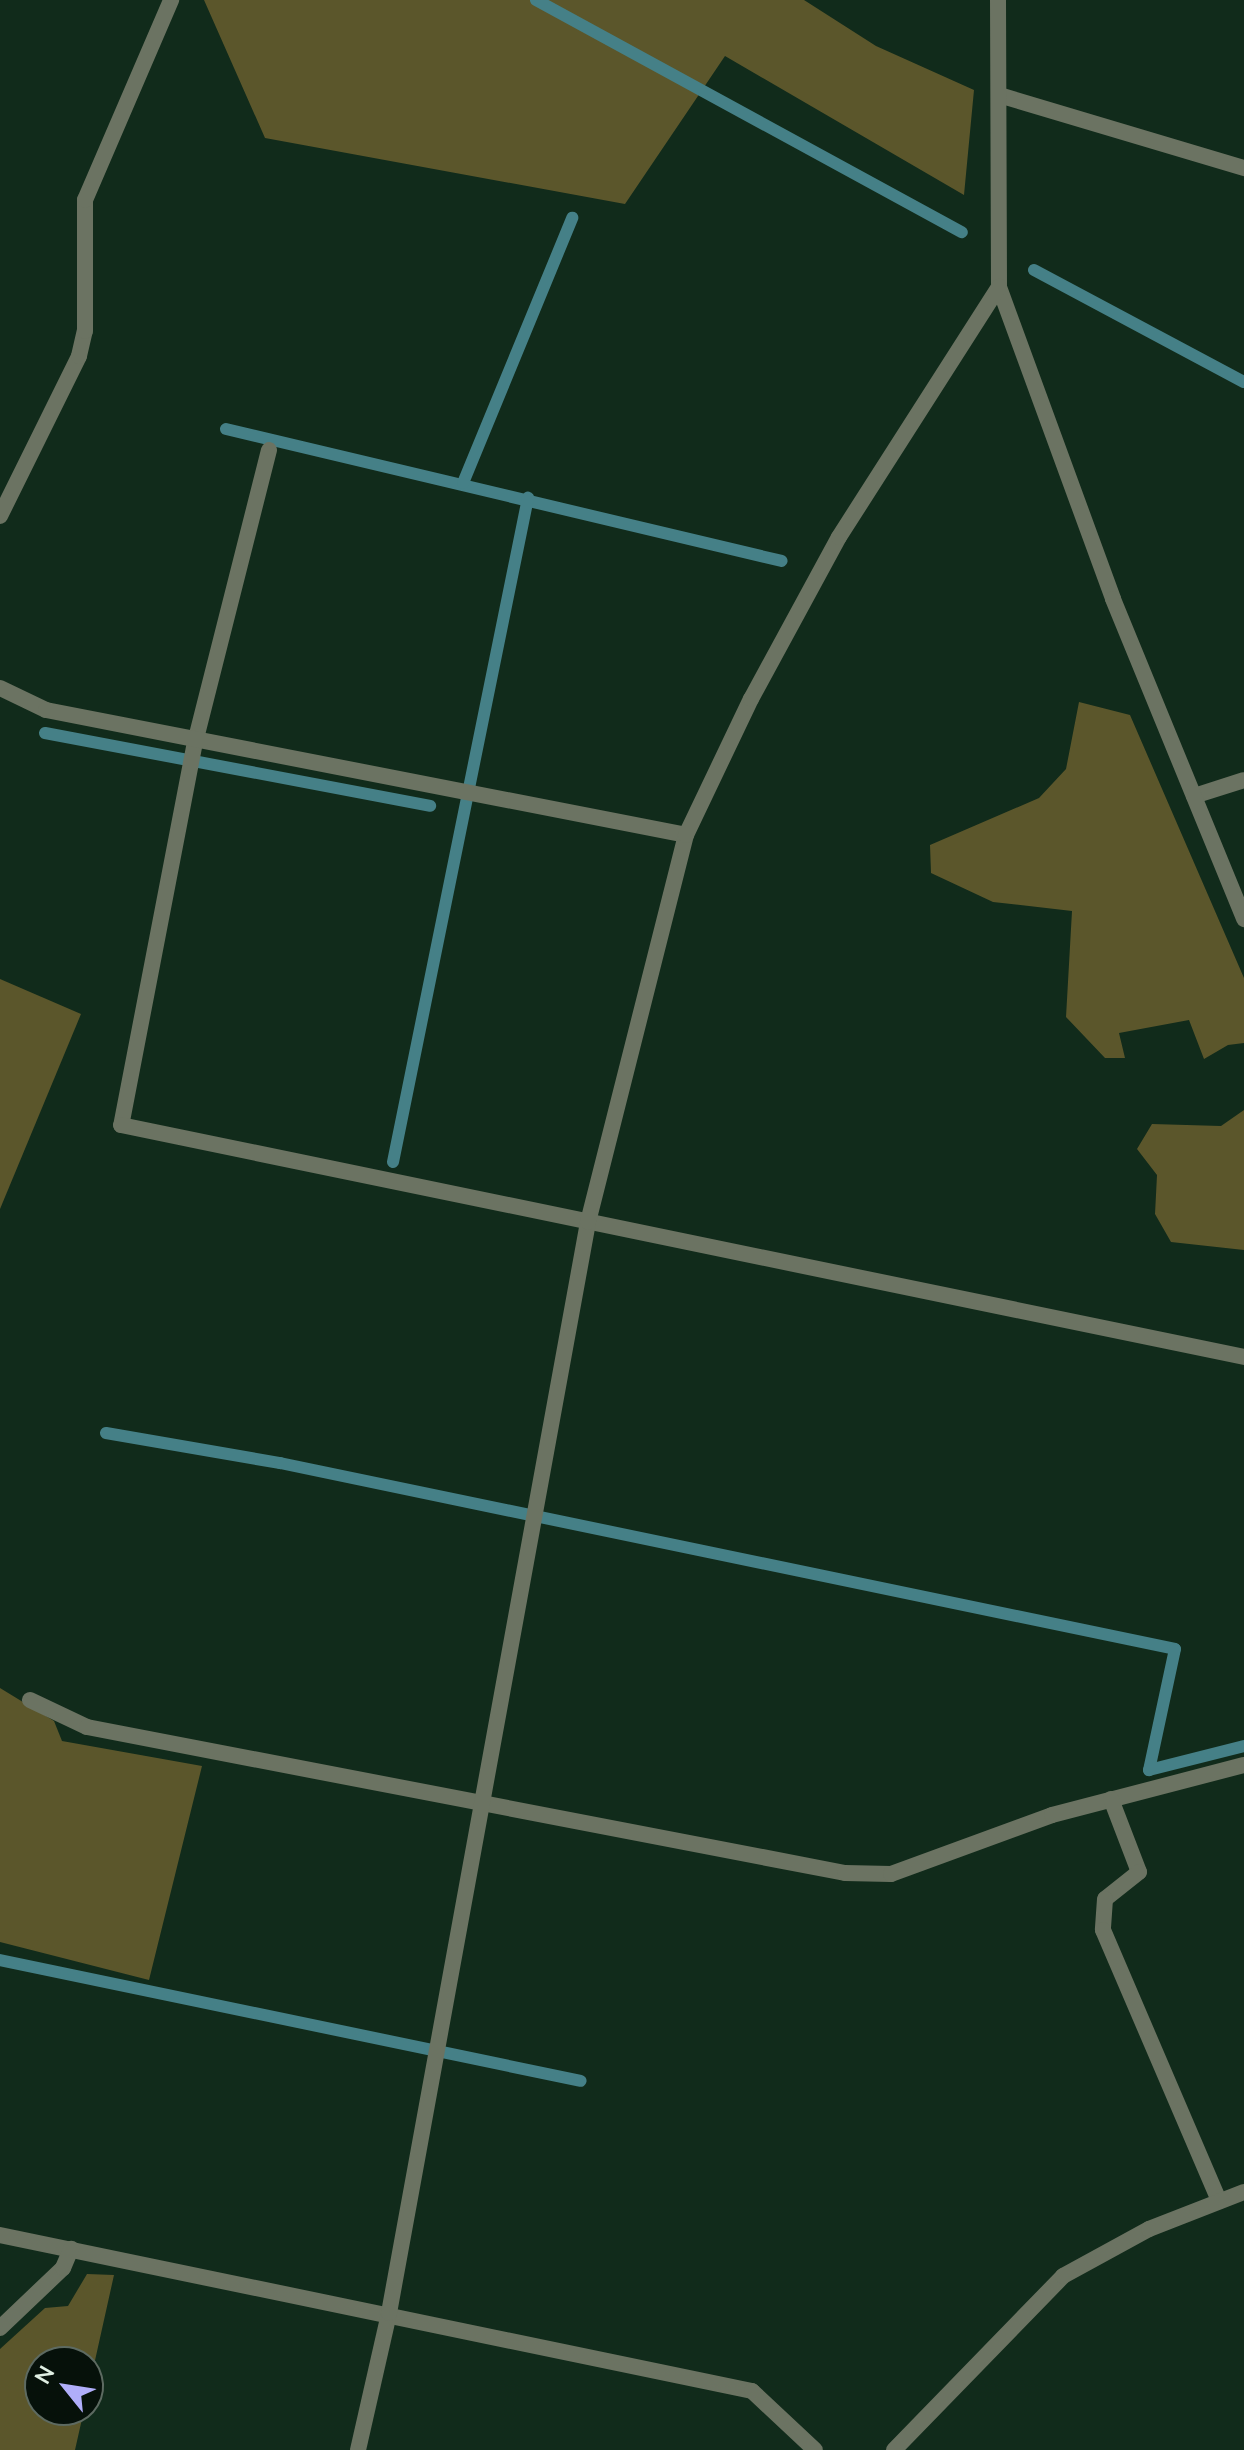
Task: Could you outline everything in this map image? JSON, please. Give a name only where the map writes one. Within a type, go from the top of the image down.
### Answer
[{"type":"street","points":[[0,516],[79,356],[85,331],[85,200],[171,0]]},
{"type":"street","points":[[998,0],[999,287],[1050,437],[1244,919]]},
{"type":"street","points":[[999,95],[1244,168]]},
{"type":"street","points":[[358,2450],[389,2313],[588,1222],[686,835],[751,699],[839,537],[999,287]]},
{"type":"street","points":[[269,450],[195,742],[121,1125],[1244,1357]]},
{"type":"street","points":[[0,688],[46,710],[195,742],[686,835]]},
{"type":"street","points":[[1194,796],[1244,780]]},
{"type":"street","points":[[30,1700],[87,1727],[845,1873],[891,1874],[1111,1799],[1244,1765]]},
{"type":"street","points":[[1111,1799],[1139,1872],[1105,1899],[1103,1930],[1219,2201]]},
{"type":"street","points":[[894,2450],[1063,2276],[1149,2229],[1244,2192]]},
{"type":"street","points":[[0,2235],[389,2313],[752,2391],[815,2450]]},
{"type":"street","points":[[0,2328],[63,2268],[71,2249]]},
{"type":"shaded area","points":[[204,0],[804,0],[876,46],[974,90],[964,195],[725,56],[625,204],[265,138]]},
{"type":"shaded area","points":[[1079,702],[1130,715],[1244,978],[1244,1043],[1228,1045],[1204,1059],[1189,1020],[1119,1033],[1125,1058],[1105,1058],[1066,1017],[1072,911],[993,902],[931,873],[930,845],[1039,798],[1066,769]]},
{"type":"shaded area","points":[[0,979],[81,1014],[0,1209]]},
{"type":"shaded area","points":[[1244,1110],[1244,1250],[1171,1242],[1155,1214],[1157,1175],[1137,1149],[1152,1124],[1221,1126]]},
{"type":"shaded area","points":[[0,1688],[54,1721],[62,1741],[202,1766],[149,1980],[0,1942]]},
{"type":"shaded area","points":[[87,2274],[114,2275],[98,2346],[24,2346],[24,2426],[80,2426],[75,2450],[0,2450],[0,2349],[45,2308],[68,2306]]},
{"type":"waterway","points":[[536,0],[962,232]]},
{"type":"waterway","points":[[463,483],[572,218]]},
{"type":"waterway","points":[[1034,270],[1244,382]]},
{"type":"waterway","points":[[226,429],[782,561]]},
{"type":"waterway","points":[[393,1162],[528,498]]},
{"type":"waterway","points":[[45,733],[430,806]]},
{"type":"waterway","points":[[106,1433],[280,1463],[1175,1649],[1149,1770],[1244,1746]]},
{"type":"waterway","points":[[0,1960],[581,2081]]}]
